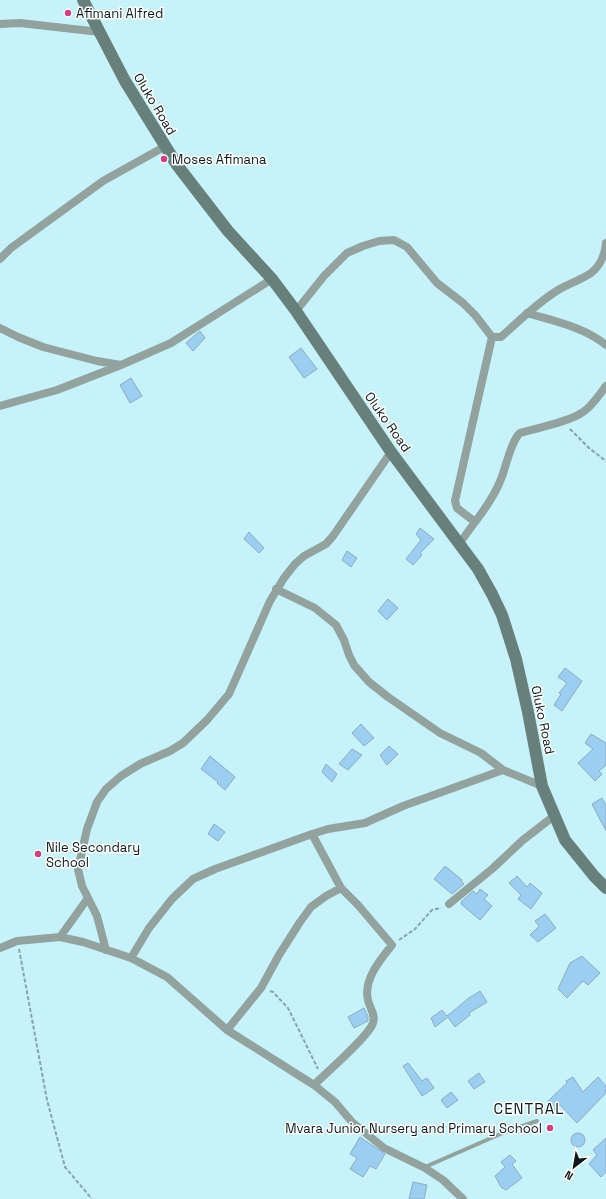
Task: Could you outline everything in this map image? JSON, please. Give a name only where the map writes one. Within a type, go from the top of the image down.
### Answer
[{"type":"main road","name":"Oluko Road","points":[[82,0],[125,81],[176,165],[228,231],[272,279],[296,311],[391,452],[478,569],[502,615],[516,659],[542,786],[554,816],[565,840],[594,876],[606,888]]},
{"type":"street","points":[[0,24],[20,23],[100,32]]},
{"type":"street","points":[[0,259],[11,248],[103,181],[164,147]]},
{"type":"street","points":[[296,311],[324,276],[347,253],[379,241],[394,240],[407,247],[437,283],[463,303],[476,316],[492,337],[455,502],[457,508],[475,522]]},
{"type":"street","points":[[492,337],[500,337],[527,313],[558,290],[591,273],[600,263],[606,243]]},
{"type":"street","points":[[0,406],[58,390],[171,343],[272,279]]},
{"type":"street","points":[[527,313],[583,330],[606,345]]},
{"type":"street","points":[[0,328],[43,347],[97,361],[121,365]]},
{"type":"street","points":[[459,544],[485,510],[496,491],[510,456],[515,437],[520,433],[571,418],[583,412],[606,386]]},
{"type":"street","points":[[106,950],[97,916],[82,886],[78,869],[87,829],[97,802],[106,789],[121,776],[140,764],[170,751],[183,743],[211,715],[229,694],[258,626],[276,589],[295,564],[304,556],[326,544],[333,536],[391,452]]},
{"type":"street","points":[[276,589],[315,608],[336,625],[344,640],[348,655],[354,665],[369,682],[388,697],[440,733],[481,753],[503,770],[542,786]]},
{"type":"street","points":[[131,958],[149,928],[172,899],[193,879],[215,869],[312,834],[328,829],[365,823],[402,806],[503,770]]},
{"type":"street","points":[[449,904],[479,880],[523,840],[554,816]]},
{"type":"street","points":[[312,834],[341,888],[358,905],[392,945],[380,959],[369,980],[366,991],[374,1016],[373,1024],[356,1044],[314,1086]]},
{"type":"street","points":[[227,1030],[261,988],[279,955],[311,907],[326,896],[341,888]]},
{"type":"street","points":[[60,937],[88,898]]},
{"type":"street","points":[[0,948],[17,940],[60,937],[83,942],[131,958],[167,977],[227,1030],[314,1086],[335,1102],[352,1122],[384,1148],[425,1168],[444,1180],[463,1199]]},
{"type":"lane","points":[[425,1168],[515,1128],[537,1121]]},
{"type":"path","points":[[561,421],[589,448],[606,461]]},
{"type":"path","points":[[392,945],[415,929],[432,910],[440,909],[449,904]]},
{"type":"path","points":[[17,940],[47,1100],[65,1167],[92,1199]]},
{"type":"path","points":[[261,988],[273,992],[288,1008],[322,1077]]},
{"type":"building","points":[[200,331],[205,338],[193,351],[186,343]]},
{"type":"building","points":[[301,348],[317,369],[304,378],[289,357]]},
{"type":"building","points":[[131,378],[142,396],[130,403],[120,385]]},
{"type":"building","points":[[420,528],[434,539],[420,553],[422,555],[413,565],[406,559],[421,540],[416,534]]},
{"type":"building","points":[[249,532],[264,548],[259,553],[244,539]]},
{"type":"building","points":[[347,551],[357,558],[351,567],[342,560]]},
{"type":"building","points":[[388,599],[398,608],[387,620],[378,611]]},
{"type":"building","points":[[565,668],[582,681],[562,711],[554,705],[561,694],[559,693],[567,683],[558,677]]},
{"type":"building","points":[[361,724],[374,738],[364,746],[352,733]]},
{"type":"building","points":[[591,734],[606,743],[606,765],[599,771],[602,774],[595,781],[578,763],[593,749],[585,743]]},
{"type":"building","points":[[389,746],[398,754],[387,765],[380,755]]},
{"type":"building","points":[[352,749],[362,755],[348,770],[339,764]]},
{"type":"building","points":[[210,756],[235,777],[225,790],[217,783],[218,782],[201,769]]},
{"type":"building","points":[[326,764],[337,774],[332,782],[322,772]]},
{"type":"building","points":[[602,798],[606,806],[606,831],[592,804]]},
{"type":"building","points":[[214,824],[225,832],[218,841],[208,834]]},
{"type":"building","points":[[445,866],[462,880],[461,881],[464,884],[452,894],[434,879]]},
{"type":"building","points":[[517,876],[527,887],[530,883],[542,893],[531,909],[518,899],[521,895],[509,883]]},
{"type":"building","points":[[480,889],[488,895],[484,899],[492,906],[480,920],[461,904],[461,902],[473,891],[477,894]]},
{"type":"building","points":[[545,914],[556,928],[538,942],[530,935],[539,926],[535,921]]},
{"type":"building","points":[[582,956],[600,973],[588,985],[583,981],[567,998],[558,989],[570,963]]},
{"type":"building","points":[[480,991],[487,1002],[469,1013],[470,1015],[455,1027],[448,1017],[435,1027],[431,1018],[442,1010],[447,1016]]},
{"type":"building","points":[[364,1008],[368,1016],[368,1021],[354,1028],[348,1017]]},
{"type":"building","points":[[408,1063],[422,1081],[427,1078],[434,1088],[422,1096],[403,1066]]},
{"type":"building","points":[[479,1073],[485,1082],[474,1089],[468,1081]]},
{"type":"building","points":[[573,1077],[583,1092],[598,1077],[606,1086],[606,1093],[577,1123],[560,1105],[555,1110],[547,1102],[567,1083],[566,1081]]},
{"type":"building","points":[[451,1092],[458,1100],[447,1108],[441,1100]]},
{"type":"building","points":[[578,1133],[583,1135],[585,1140],[583,1145],[578,1147],[573,1145],[571,1140],[573,1135]]},
{"type":"building","points":[[360,1137],[385,1154],[376,1169],[370,1166],[363,1177],[350,1169],[357,1158],[350,1154]]},
{"type":"building","points":[[606,1138],[606,1172],[601,1177],[589,1164],[597,1155],[593,1150]]},
{"type":"building","points":[[510,1155],[516,1161],[512,1164],[522,1178],[506,1190],[501,1187],[495,1176],[505,1167],[501,1162]]},
{"type":"building","points":[[413,1182],[427,1185],[424,1199],[409,1199]]},
{"type":"place","name":"Afimani Alfred","points":[[68,13]]},
{"type":"place","name":"Moses Afimana","points":[[164,159]]},
{"type":"place","name":"Nile Secondary School","points":[[38,854]]},
{"type":"place","name":"Mvara Junior Nursery and Primary School","points":[[550,1128]]},
{"type":"district","name":"CENTRAL","points":[[529,1108]]}]
